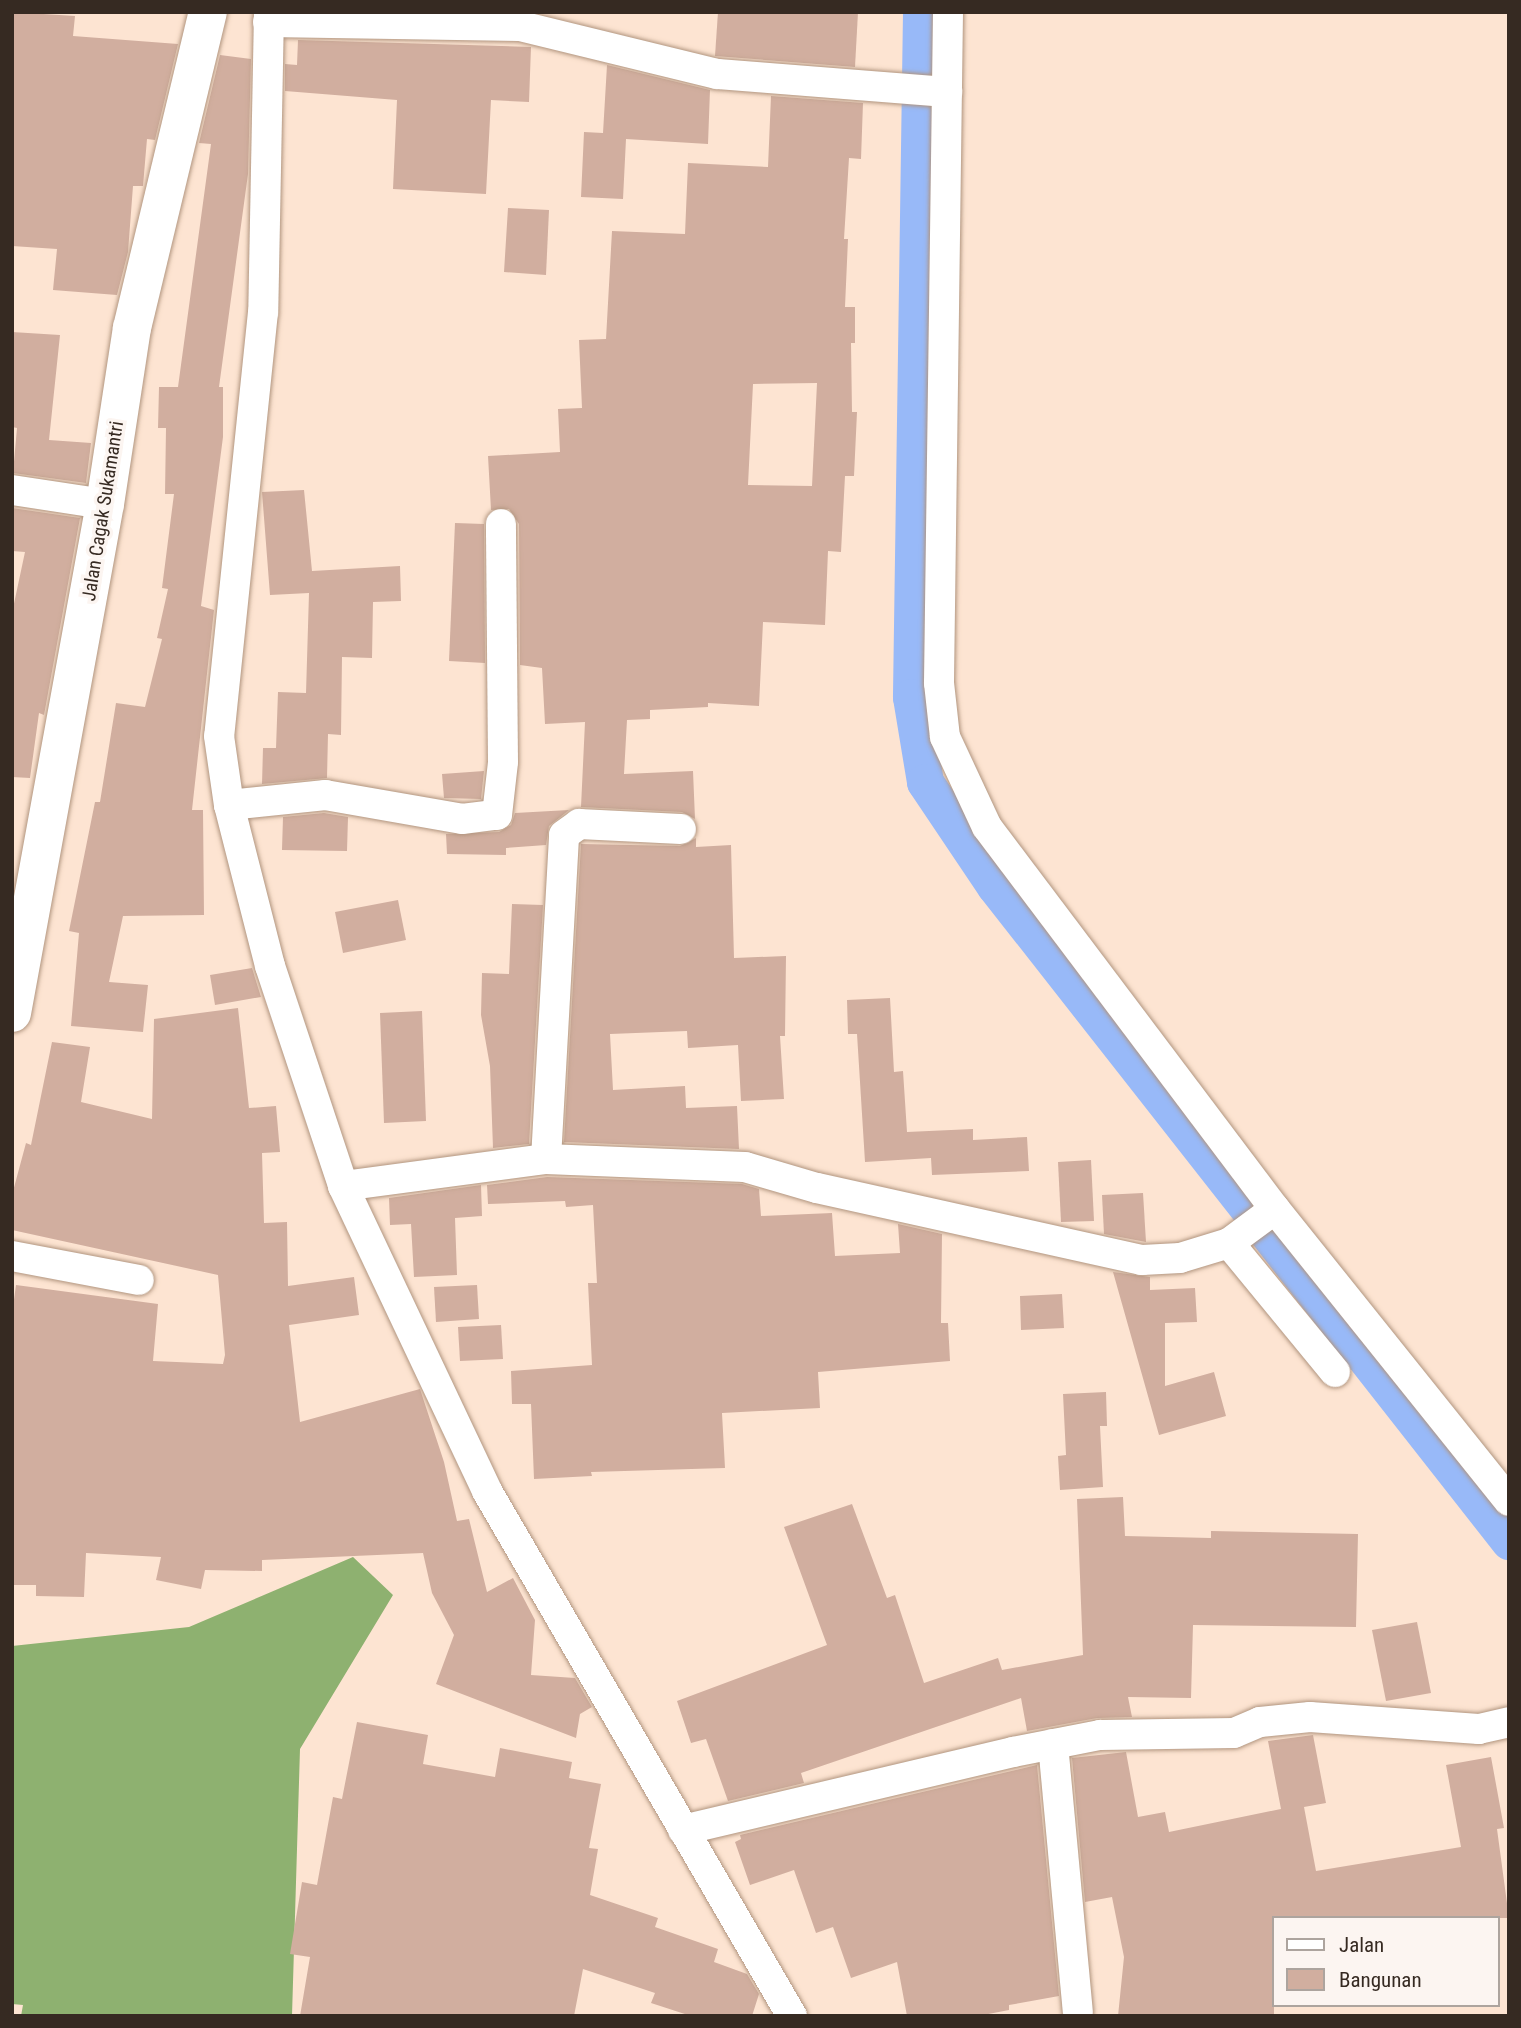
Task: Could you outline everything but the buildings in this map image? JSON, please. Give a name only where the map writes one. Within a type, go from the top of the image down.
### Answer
[{"type":"street","name":"Jalan Cagak Sukamantri","points":[[12,1013],[105,504],[132,328],[208,12]]},
{"type":"street","points":[[948,12],[940,92],[939,682],[945,737],[987,827],[1271,1212],[1509,1501]]},
{"type":"street","points":[[792,2016],[488,1491],[342,1186],[270,966],[229,805],[219,736],[219,699],[235,591],[263,312],[269,17],[520,26],[717,74],[900,91],[940,92]]},
{"type":"street","points":[[12,491],[105,504]]},
{"type":"street","points":[[229,805],[325,795],[462,819],[497,815],[503,762],[501,524]]},
{"type":"street","points":[[546,1159],[564,835],[579,824],[681,829]]},
{"type":"street","points":[[342,1186],[546,1159],[745,1167],[817,1188],[1142,1260],[1180,1258],[1232,1240],[1271,1212]]},
{"type":"street","points":[[1232,1240],[1335,1372]]},
{"type":"street","points":[[12,1256],[139,1280]]},
{"type":"street","points":[[683,1830],[1053,1744],[1139,1732],[1192,1737],[1234,1733],[1260,1722],[1310,1717],[1479,1729],[1509,1722]]},
{"type":"street","points":[[1053,1744],[1078,2012]]},
{"type":"green space","points":[[353,1557],[393,1595],[300,1749],[292,2016],[21,2016],[23,2005],[12,2004],[12,1646],[189,1627]]},
{"type":"waterway","points":[[921,12],[911,697],[925,782],[995,886],[1509,1541]]}]
